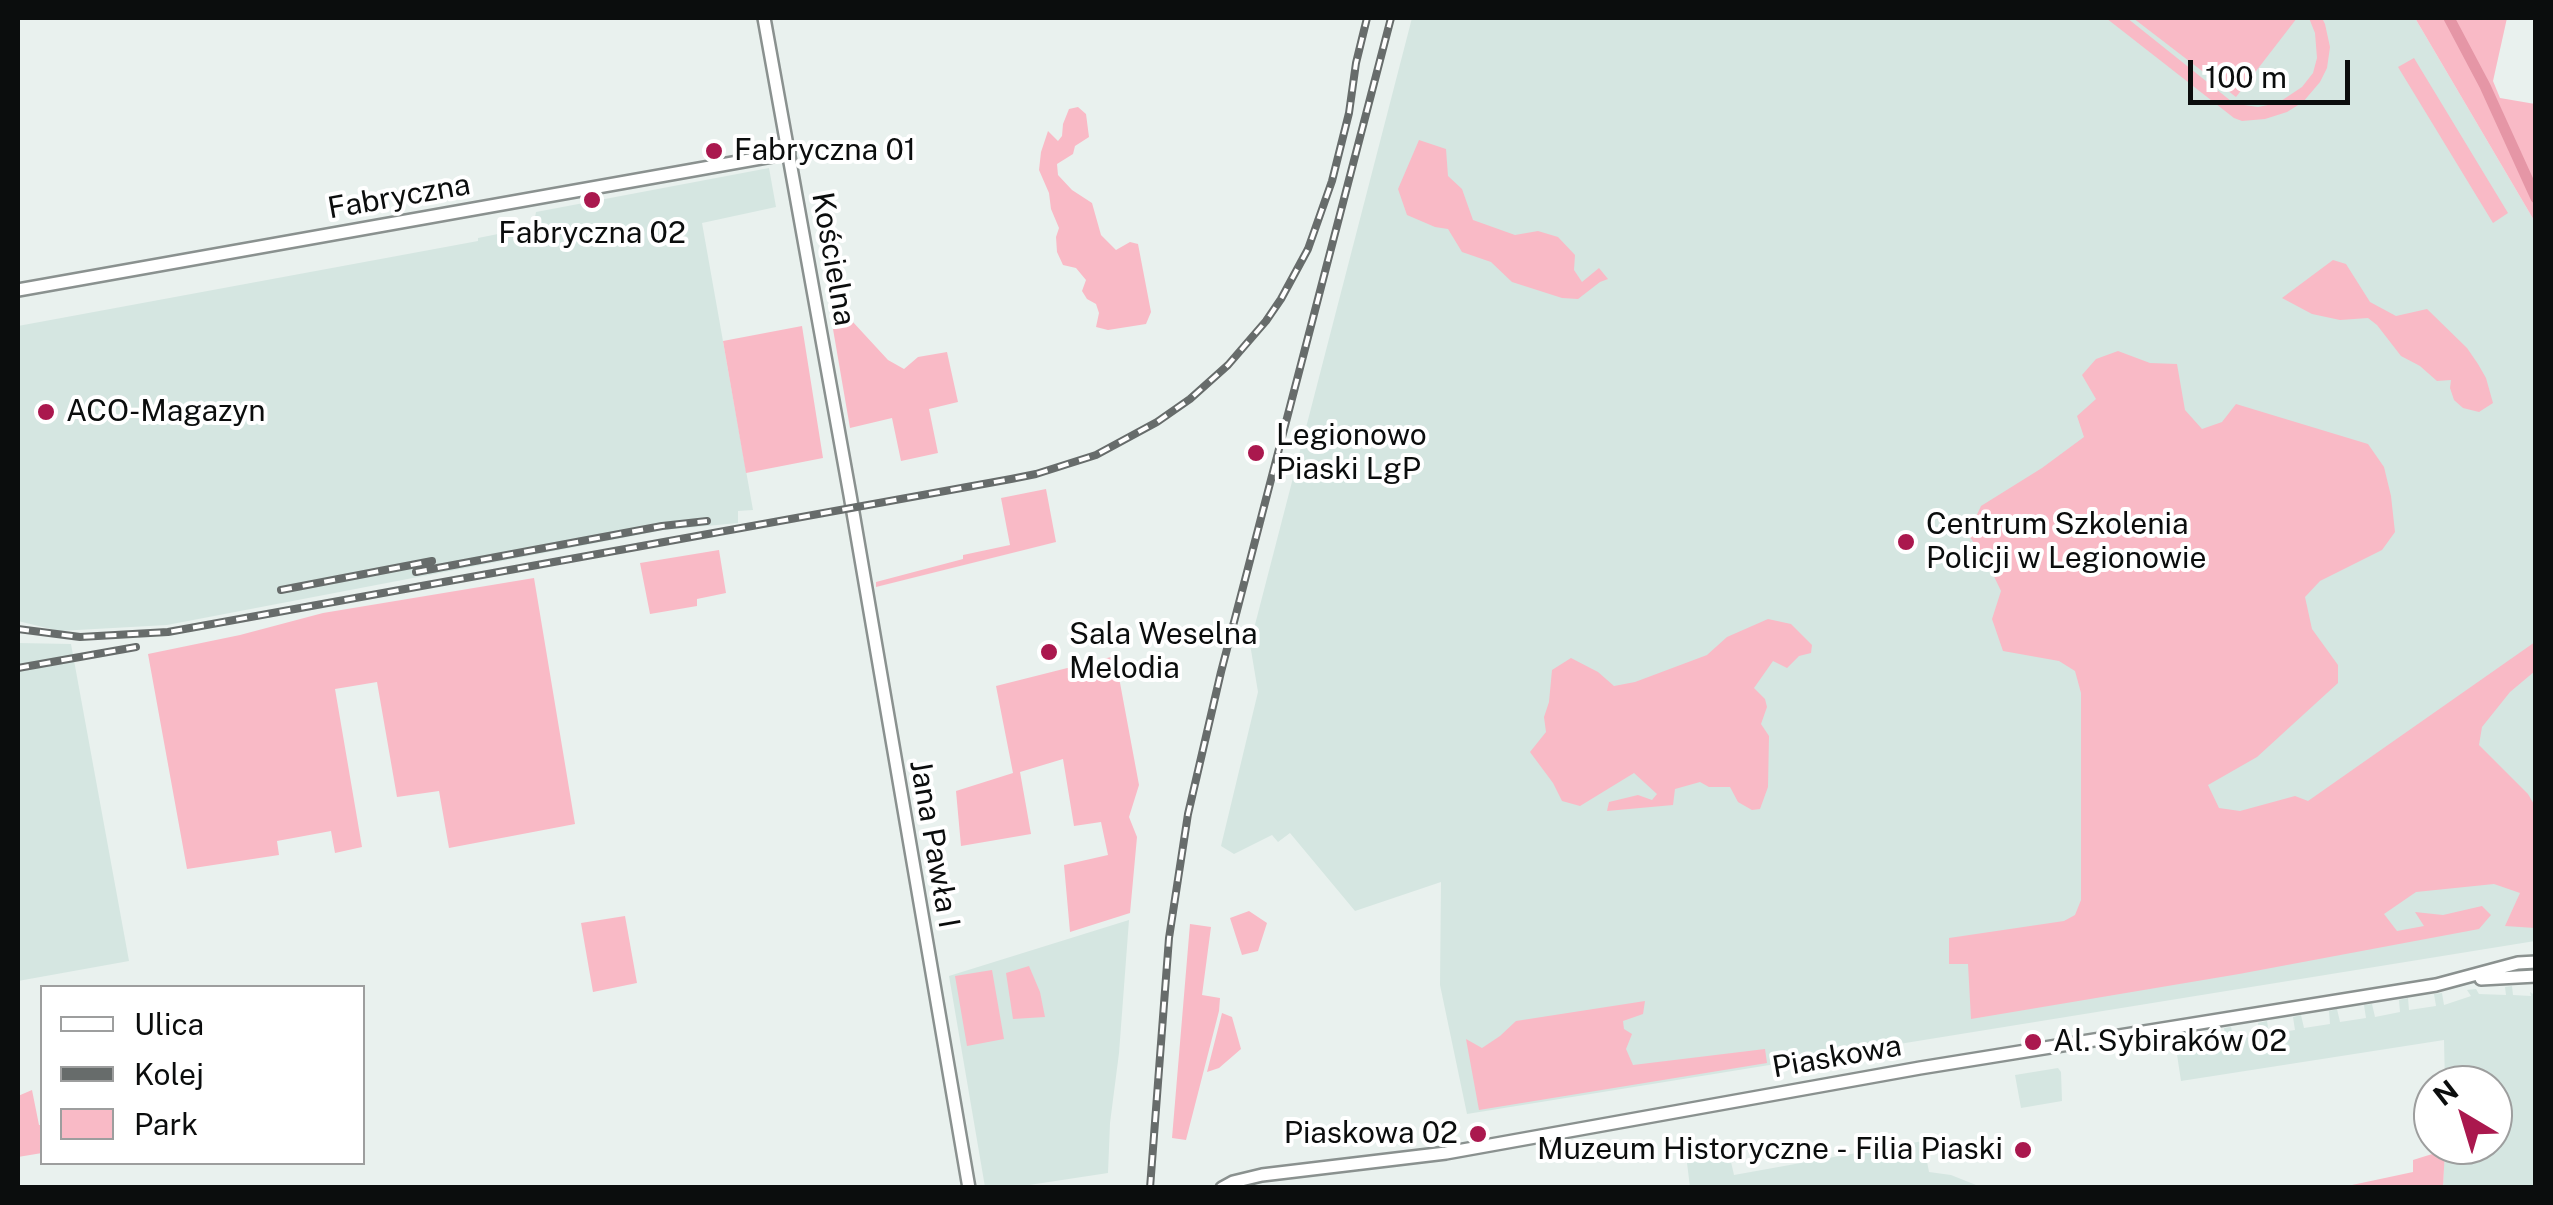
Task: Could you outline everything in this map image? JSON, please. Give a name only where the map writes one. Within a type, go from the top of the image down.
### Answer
[{"type":"street","name":"Kościelna","points":[[764,18],[852,508]]},
{"type":"street","name":"Fabryczna","points":[[18,290],[789,153]]},
{"type":"street","name":"Jana Pawła I","points":[[852,508],[970,1188]]},
{"type":"street","name":"Piaskowa","points":[[2462,980],[2518,963],[2536,962]]},
{"type":"street","name":"Piaskowa","points":[[1222,1188],[1262,1175],[1446,1153],[1920,1068],[2462,980],[2536,976]]},
{"type":"shaded area","name":"Centrum Szkolenia Policji w Legionowie","points":[[1412,18],[2415,18],[2535,222],[2535,941],[1467,1114],[1440,985],[1441,882],[1355,911],[1290,833],[1278,842],[1272,835],[1234,854],[1221,846],[1258,692],[1250,644]]},
{"type":"shaded area","points":[[769,168],[776,207],[702,223],[753,510],[738,511],[738,523],[664,530],[167,625],[59,631],[18,621],[18,326],[478,241],[533,227],[536,212]]},
{"type":"shaded area","points":[[18,643],[71,644],[129,961],[18,981]]},
{"type":"shaded area","points":[[1129,920],[1108,1173],[1016,1187],[985,1187],[949,976]]},
{"type":"shaded area","points":[[2512,986],[2513,995],[2531,996],[2530,992],[2536,996],[2535,1187],[2443,1187],[2444,1165],[2513,1165],[2513,1065],[2445,1065],[2444,1040],[2181,1081],[2176,1048],[2190,1047],[2188,1034],[2195,1033],[2198,1045],[2226,1040],[2224,1028],[2231,1027],[2234,1039],[2260,1036],[2258,1023],[2267,1021],[2269,1034],[2295,1030],[2293,1017],[2301,1015],[2304,1028],[2330,1024],[2329,1011],[2337,1009],[2340,1022],[2366,1018],[2364,1005],[2372,1004],[2375,1017],[2400,1012],[2399,1000],[2408,998],[2409,1010],[2436,1006],[2434,994],[2442,993],[2444,1005],[2471,996],[2467,990],[2506,995],[2505,987]]},
{"type":"shaded area","points":[[2058,1068],[2062,1101],[2021,1108],[2015,1075]]},
{"type":"shaded area","points":[[1726,1140],[1734,1175],[1923,1141],[1929,1172],[1951,1175],[1981,1187],[1690,1187],[1685,1147]]},
{"type":"green space","points":[[2106,18],[2127,18],[2231,101],[2244,105],[2278,103],[2302,87],[2313,73],[2317,58],[2309,18],[2322,18],[2325,24],[2330,47],[2327,68],[2303,102],[2287,112],[2242,121]]},
{"type":"green space","points":[[2133,18],[2297,18],[2236,97]]},
{"type":"green space","points":[[2415,18],[2507,18],[2493,81],[2500,98],[2535,104],[2535,222]]},
{"type":"green space","points":[[2414,58],[2508,213],[2493,223],[2398,67]]},
{"type":"green space","points":[[1078,107],[1086,114],[1089,137],[1057,164],[1058,175],[1092,203],[1101,235],[1116,250],[1130,242],[1138,244],[1151,312],[1146,324],[1108,330],[1096,327],[1096,304],[1082,291],[1086,280],[1076,268],[1063,265],[1057,252],[1059,228],[1039,170],[1041,152],[1048,131],[1058,141],[1069,109]]},
{"type":"green space","points":[[1419,140],[1446,149],[1448,176],[1462,189],[1473,220],[1515,235],[1538,231],[1558,237],[1575,255],[1574,270],[1582,282],[1599,268],[1608,279],[1578,299],[1562,298],[1512,282],[1491,262],[1462,252],[1448,229],[1407,215],[1398,189]]},
{"type":"green space","points":[[2333,260],[2346,264],[2370,302],[2396,316],[2427,309],[2467,348],[2486,378],[2493,403],[2479,412],[2463,408],[2454,400],[2451,380],[2437,381],[2401,356],[2368,318],[2340,320],[2312,314],[2282,298]]},
{"type":"green space","points":[[852,321],[888,360],[904,369],[918,357],[947,352],[958,402],[929,409],[938,453],[901,461],[892,418],[850,428],[833,329]]},
{"type":"green space","points":[[802,326],[823,458],[746,473],[723,341]]},
{"type":"green space","points":[[2118,351],[2150,363],[2177,364],[2185,410],[2202,429],[2222,422],[2236,404],[2368,444],[2384,467],[2391,496],[2395,532],[2382,550],[2320,581],[2305,597],[2312,629],[2338,665],[2338,683],[2257,757],[2208,785],[2219,808],[2240,811],[2295,796],[2308,801],[2535,642],[2535,671],[2510,692],[2482,727],[2479,745],[2535,806],[2535,928],[2505,926],[2520,893],[2494,884],[2416,892],[2384,914],[2397,931],[2424,926],[2415,912],[2443,915],[2482,906],[2491,915],[2479,929],[1971,1019],[1968,964],[1949,964],[1949,938],[2064,921],[2075,915],[2081,900],[2081,693],[2075,671],[2059,661],[2003,651],[1992,619],[2001,591],[1968,534],[1981,506],[2084,437],[2077,416],[2096,399],[2082,375],[2096,359]]},
{"type":"green space","points":[[1046,489],[1056,542],[876,587],[876,582],[1010,545],[1001,498]]},
{"type":"green space","points":[[719,550],[726,593],[697,599],[697,606],[650,614],[640,563]]},
{"type":"green space","points":[[534,578],[575,824],[449,848],[439,791],[397,797],[377,682],[335,689],[362,847],[335,853],[331,831],[277,841],[279,855],[187,869],[148,654],[323,613]]},
{"type":"green space","points":[[1768,619],[1791,624],[1812,645],[1811,653],[1799,656],[1787,668],[1773,661],[1754,688],[1765,699],[1767,707],[1761,724],[1769,736],[1768,787],[1760,809],[1752,810],[1738,802],[1730,787],[1709,787],[1700,782],[1675,789],[1673,805],[1607,811],[1609,802],[1638,795],[1652,800],[1657,794],[1634,773],[1580,806],[1562,801],[1530,752],[1546,732],[1544,717],[1552,670],[1571,658],[1598,672],[1614,686],[1635,682],[1707,655],[1727,637]]},
{"type":"green space","points":[[1115,656],[1139,785],[1129,817],[1137,837],[1130,913],[1070,932],[1064,865],[1108,855],[1101,822],[1074,826],[1063,759],[1020,772],[1031,834],[961,846],[956,791],[1013,773],[996,686]]},
{"type":"green space","points":[[1249,911],[1267,923],[1258,951],[1242,955],[1230,918]]},
{"type":"green space","points":[[625,916],[637,983],[593,992],[581,923]]},
{"type":"green space","points":[[1190,924],[1211,927],[1202,995],[1220,998],[1186,1140],[1172,1138]]},
{"type":"green space","points":[[1029,966],[1045,1017],[1013,1019],[1006,973]]},
{"type":"green space","points":[[992,970],[1004,1039],[967,1046],[955,976]]},
{"type":"green space","points":[[1645,1001],[1643,1014],[1623,1021],[1624,1029],[1632,1034],[1626,1049],[1633,1065],[1765,1049],[1767,1063],[1479,1110],[1466,1039],[1482,1048],[1516,1021]]},
{"type":"green space","points":[[1222,1013],[1232,1017],[1241,1049],[1219,1068],[1207,1072]]},
{"type":"green space","points":[[32,1090],[40,1125],[40,1153],[18,1157],[18,1096]]},
{"type":"green space","points":[[2413,1165],[2444,1165],[2443,1187],[2352,1187],[2352,1185],[2413,1172]]},
{"type":"waterway","points":[[2449,18],[2536,198]]},
{"type":"railway","points":[[18,629],[80,637],[168,632],[1011,479],[1096,455],[1190,399],[1228,365],[1281,299],[1308,249],[1332,181],[1367,18]]},
{"type":"railway","points":[[1150,1188],[1169,938],[1188,814],[1221,672],[1391,18]]},
{"type":"railway","points":[[416,572],[707,521]]},
{"type":"railway","points":[[281,590],[432,561]]},
{"type":"railway","points":[[18,668],[136,647]]},
{"type":"place","name":"Fabryczna 01","points":[[714,151]]},
{"type":"place","name":"Fabryczna 02","points":[[592,200]]},
{"type":"place","name":"ACO-Magazyn","points":[[46,412]]},
{"type":"place","name":"Legionowo Piaski LgP","points":[[1256,453]]},
{"type":"place","name":"Centrum Szkolenia Policji w Legionowie","points":[[1906,542]]},
{"type":"place","name":"Sala Weselna Melodia","points":[[1049,652]]},
{"type":"place","name":"Al. Sybiraków 02","points":[[2033,1042]]},
{"type":"place","name":"Piaskowa 02","points":[[1478,1134]]},
{"type":"place","name":"Muzeum Historyczne - Filia Piaski","points":[[2023,1150]]}]
